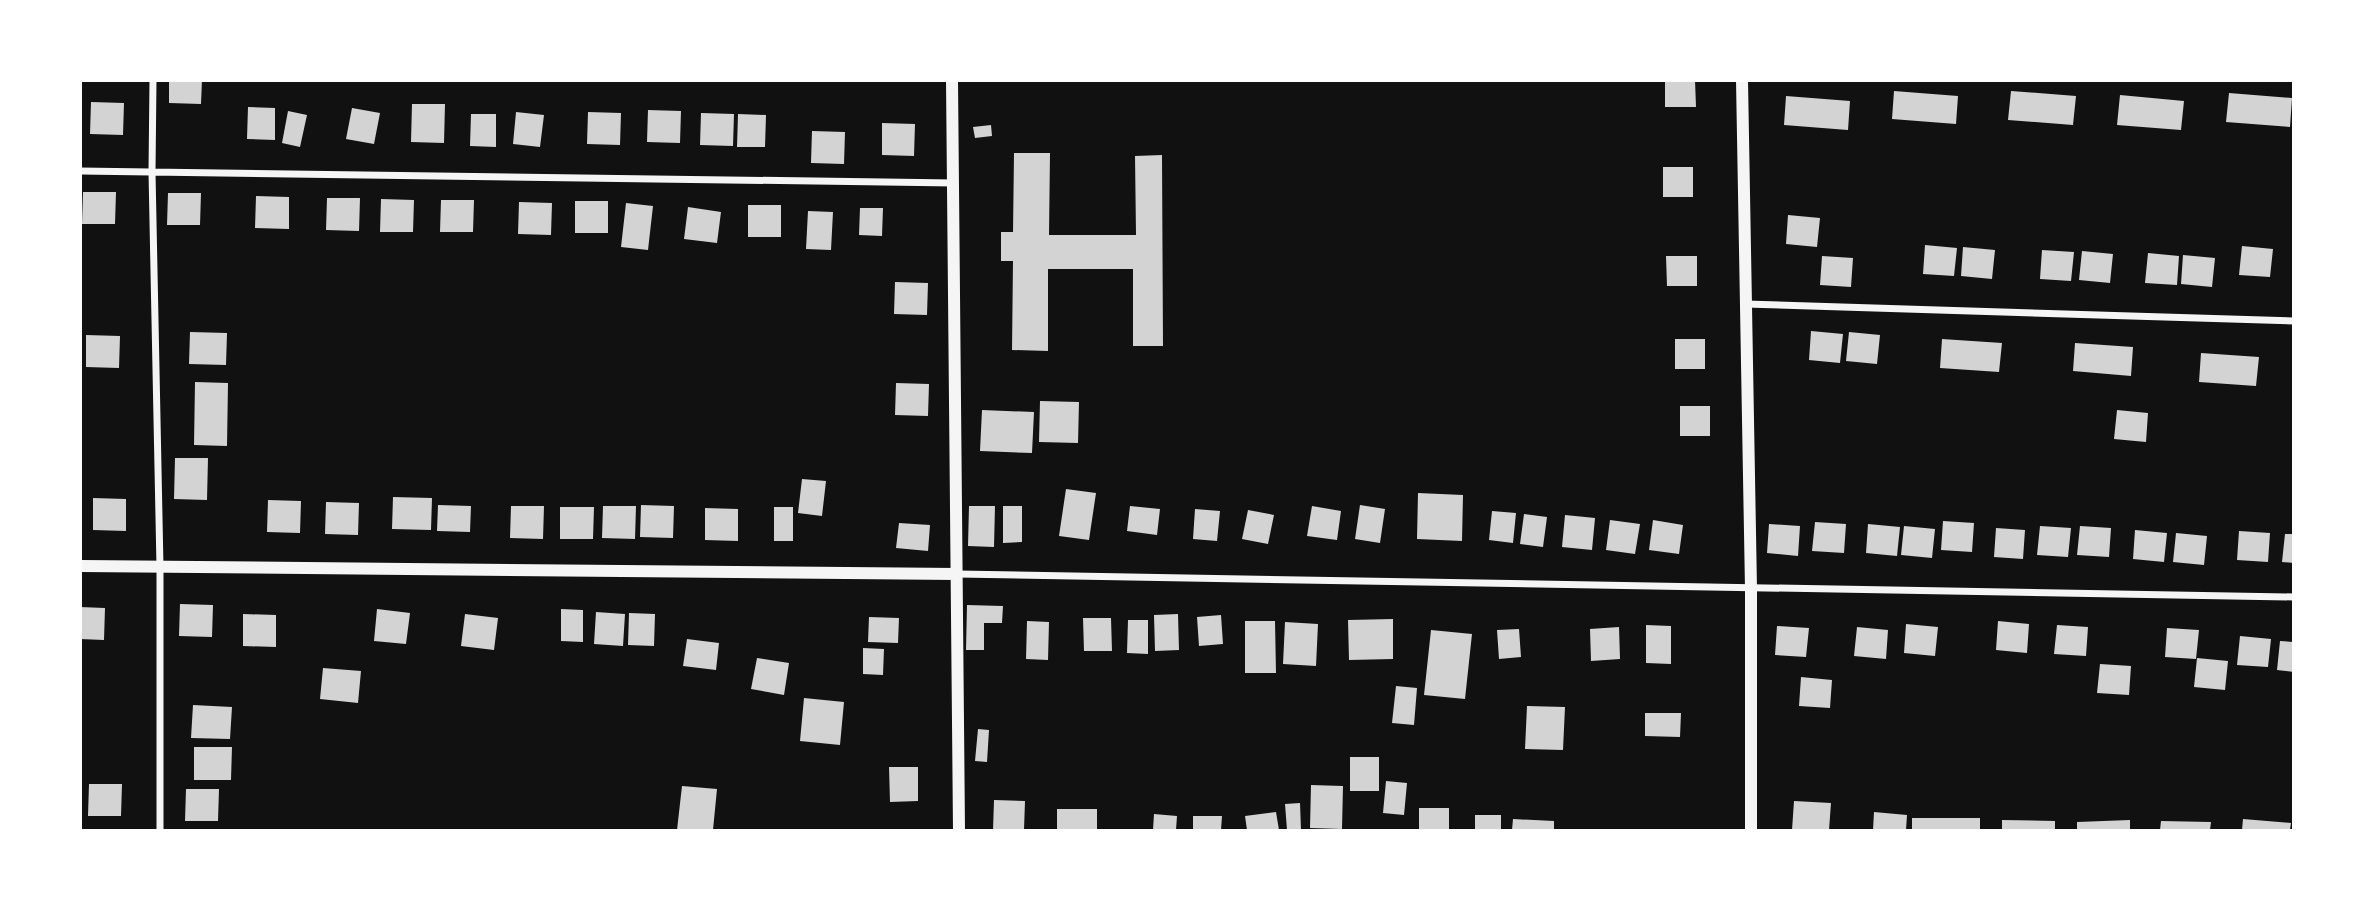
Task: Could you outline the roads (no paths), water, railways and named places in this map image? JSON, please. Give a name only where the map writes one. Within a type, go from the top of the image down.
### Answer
[{"type":"street","points":[[153,80],[152,172],[160,567],[160,831]]},
{"type":"street","points":[[952,80],[959,831]]},
{"type":"street","points":[[1742,80],[1751,589],[1751,831]]},
{"type":"street","points":[[80,171],[954,183]]},
{"type":"street","points":[[1745,304],[2294,321]]},
{"type":"street","points":[[80,566],[957,574],[2294,597]]}]
